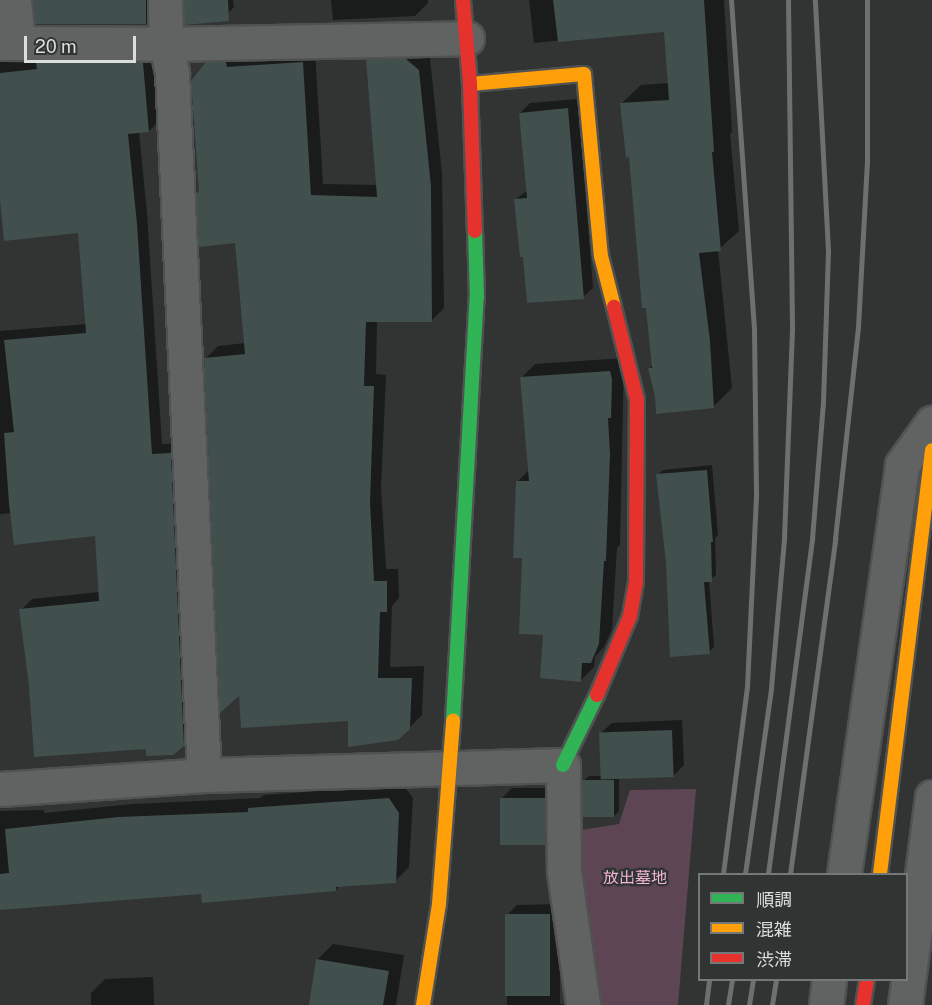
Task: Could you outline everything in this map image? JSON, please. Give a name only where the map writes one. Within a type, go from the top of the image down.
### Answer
[{"type":"street","points":[[14,0],[9,43],[166,44],[467,38]]},
{"type":"street","points":[[165,0],[166,44],[172,74],[204,775]]},
{"type":"street","points":[[423,1005],[439,904],[450,766],[477,297],[470,84],[463,0]]},
{"type":"street","points":[[470,84],[584,74],[601,256],[637,400],[636,582],[630,616],[606,676],[563,765],[564,871],[583,1005]]},
{"type":"street","points":[[844,873],[902,465],[932,423]]},
{"type":"street","points":[[880,873],[932,450]]},
{"type":"street","points":[[0,789],[204,775],[450,766],[563,765]]},
{"type":"street","points":[[905,1005],[932,797]]},
{"type":"street","points":[[826,1005],[829,981]]},
{"type":"street","points":[[863,1005],[867,981]]},
{"type":"green space","name":"放出墓地","points":[[696,789],[678,1005],[596,1005],[574,831],[619,824],[630,790]]},
{"type":"building","points":[[33,0],[146,0],[146,24],[33,24]]},
{"type":"building","points":[[184,0],[228,0],[229,21],[184,25]]},
{"type":"building","points":[[553,0],[704,0],[714,152],[712,152],[721,251],[699,253],[710,341],[714,408],[656,414],[655,396],[648,368],[652,368],[646,308],[642,308],[629,157],[626,158],[620,103],[669,100],[664,32],[558,42]]},
{"type":"building","points":[[405,58],[419,70],[431,186],[432,322],[366,322],[364,386],[374,386],[370,502],[374,581],[387,581],[387,612],[380,612],[378,678],[412,678],[410,729],[398,740],[348,747],[348,721],[241,728],[239,696],[220,713],[204,358],[245,354],[235,243],[199,247],[196,195],[199,191],[191,81],[206,62],[226,62],[227,67],[303,62],[311,195],[377,197],[366,59]]},
{"type":"building","points":[[36,62],[143,63],[149,132],[128,134],[137,224],[152,454],[171,453],[184,746],[173,755],[146,756],[146,749],[34,757],[29,686],[19,609],[99,601],[95,536],[14,545],[9,504],[4,433],[14,432],[4,340],[86,333],[78,233],[4,241],[0,200],[0,73],[37,69]]},
{"type":"building","points":[[568,108],[584,299],[527,303],[514,199],[527,198],[519,113]]},
{"type":"building","points":[[610,371],[612,379],[611,418],[608,418],[610,454],[606,561],[604,561],[599,644],[591,663],[582,663],[581,682],[540,678],[543,635],[519,634],[522,558],[513,558],[516,481],[529,481],[520,377]]},
{"type":"building","points":[[707,470],[713,542],[711,542],[712,582],[704,582],[710,654],[670,657],[666,563],[656,474]]},
{"type":"building","points":[[672,730],[674,777],[601,780],[599,733]]},
{"type":"building","points":[[582,780],[614,780],[614,817],[582,817]]},
{"type":"building","points":[[389,798],[399,813],[396,883],[336,887],[336,891],[202,903],[201,894],[0,910],[0,874],[9,873],[5,829],[118,817],[248,812],[248,808]]},
{"type":"building","points":[[500,798],[545,798],[545,845],[500,845]]},
{"type":"building","points":[[505,914],[550,914],[550,996],[505,996]]},
{"type":"building","points":[[316,959],[389,971],[383,1005],[309,1005]]},
{"type":"railway","points":[[723,873],[747,687],[756,493],[754,329],[731,0]]},
{"type":"railway","points":[[745,873],[771,688],[784,538],[792,327],[788,0]]},
{"type":"railway","points":[[768,873],[812,539],[823,402],[828,251],[815,0]]},
{"type":"railway","points":[[790,873],[835,539],[858,327],[867,163],[867,0]]},
{"type":"railway","points":[[706,1005],[709,981]]},
{"type":"railway","points":[[728,1005],[732,981]]},
{"type":"railway","points":[[749,1005],[753,981]]},
{"type":"railway","points":[[772,1005],[776,981]]},
{"type":"traffic: fast","points":[[453,721],[477,297],[475,231]]},
{"type":"traffic: fast","points":[[563,765],[597,695]]},
{"type":"traffic: slow","points":[[470,84],[584,74],[601,256],[614,307]]},
{"type":"traffic: slow","points":[[880,873],[932,450]]},
{"type":"traffic: slow","points":[[423,1005],[439,904],[453,721]]},
{"type":"traffic: jam","points":[[463,0],[470,84],[475,231]]},
{"type":"traffic: jam","points":[[597,695],[630,616],[636,582],[637,400],[614,307]]},
{"type":"traffic: jam","points":[[863,1005],[867,981]]}]
